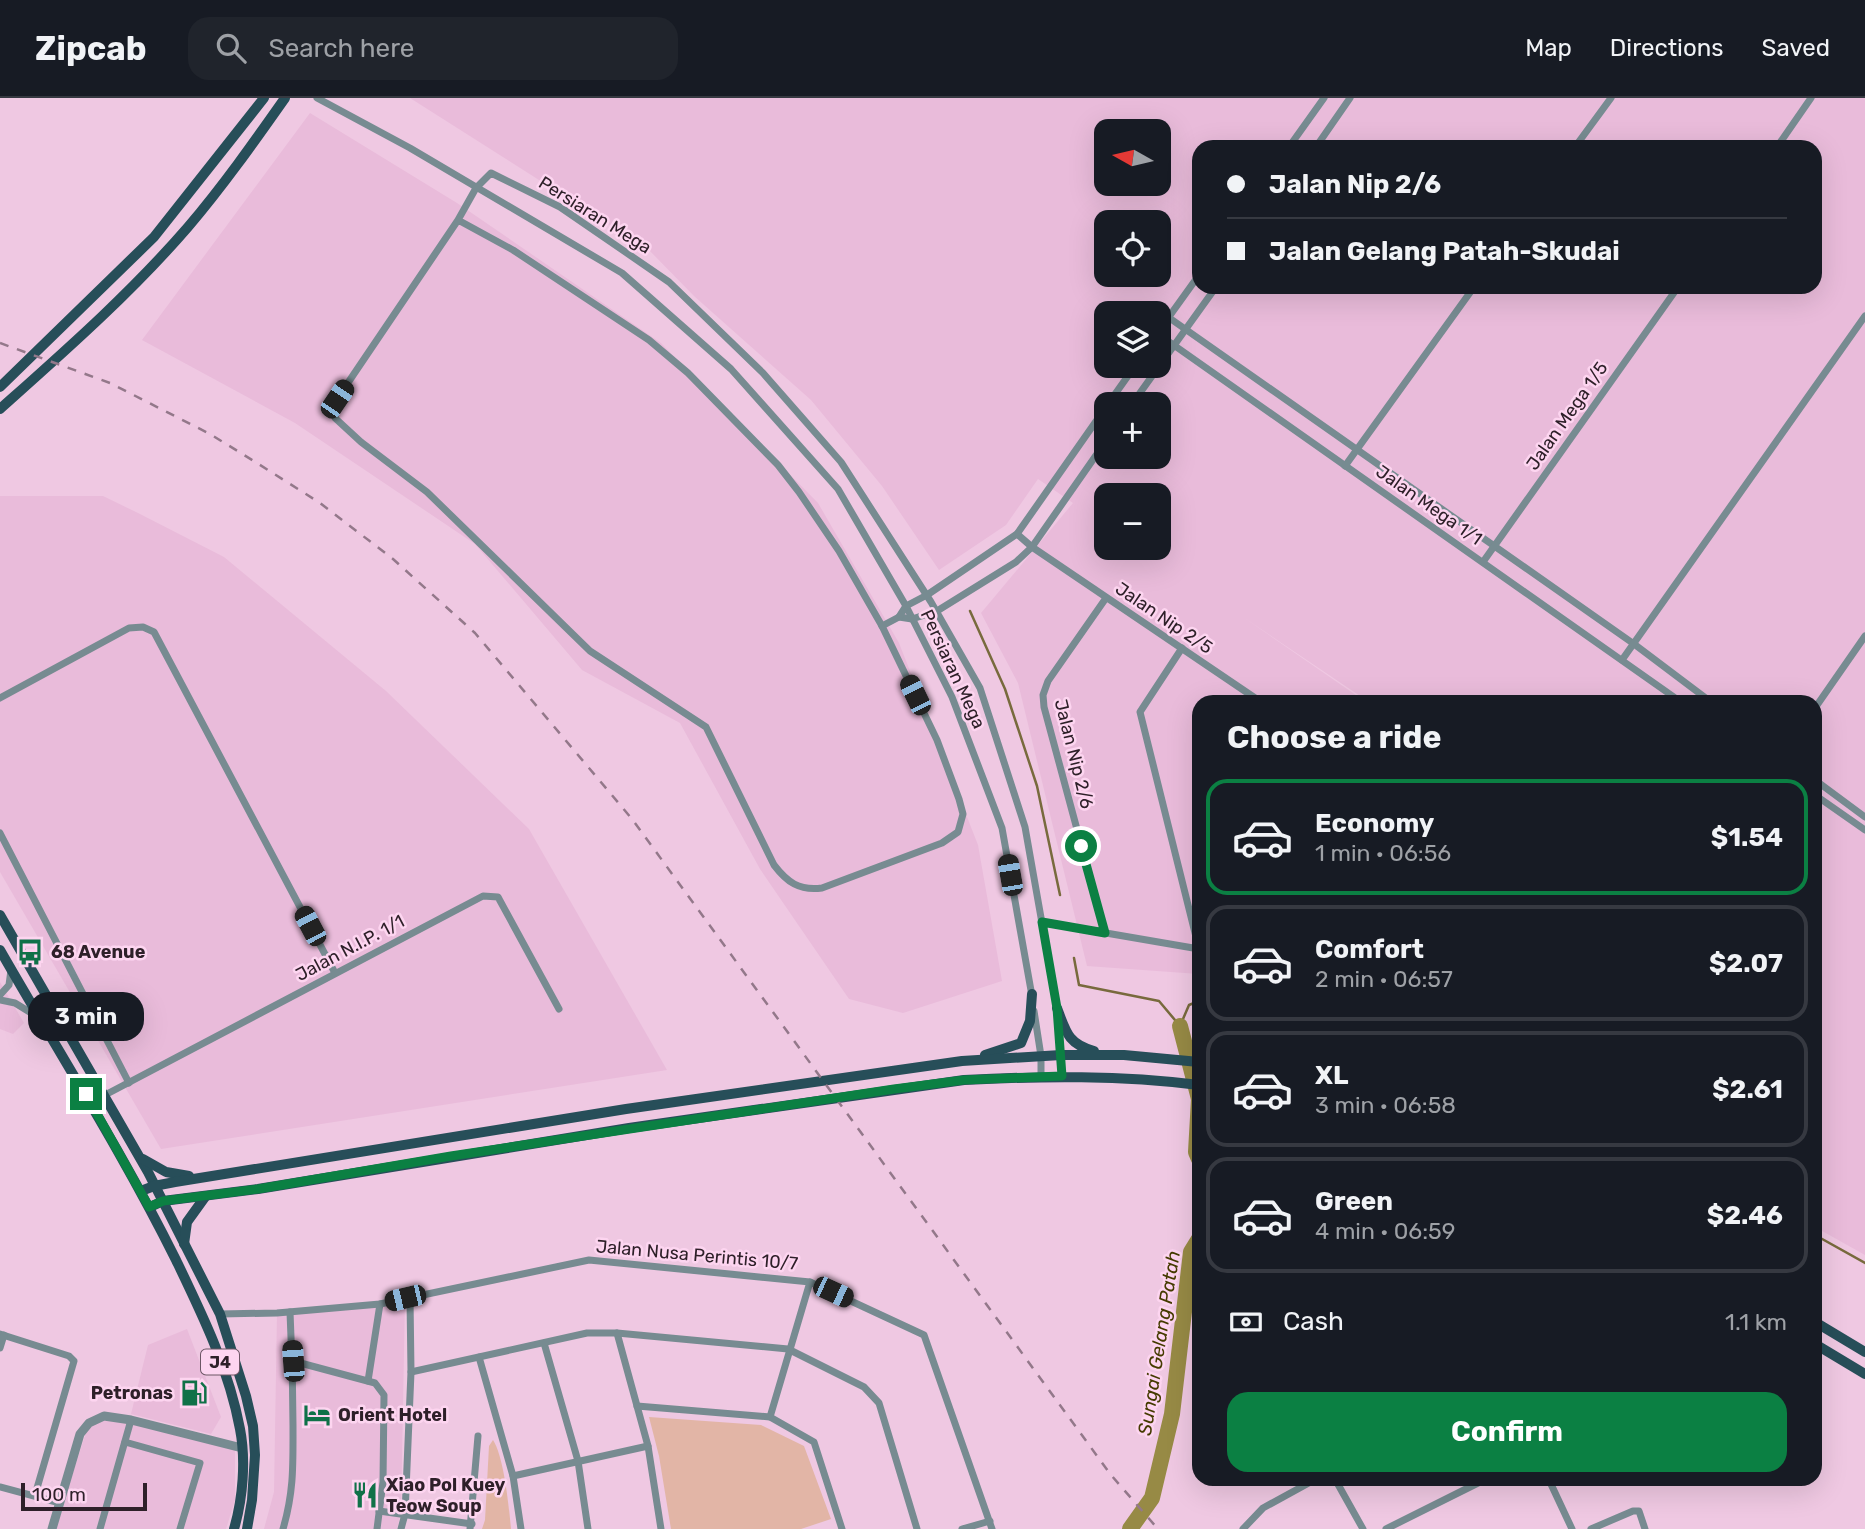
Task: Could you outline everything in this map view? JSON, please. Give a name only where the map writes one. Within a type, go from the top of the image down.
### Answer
[{"type":"main road","points":[[0,387],[154,237],[264,98]]},
{"type":"main road","points":[[0,409],[127,292],[188,226],[237,166],[285,98]]},
{"type":"main road","name":"J4","points":[[0,915],[139,1156],[220,1314],[253,1426],[255,1455],[247,1529]]},
{"type":"main road","name":"J4","points":[[0,950],[141,1191],[209,1330],[234,1405],[242,1448],[240,1497],[234,1529]]},
{"type":"main road","points":[[962,1061],[1021,1043],[1030,1021],[1032,994]]},
{"type":"main road","points":[[1057,1008],[1065,1032],[1079,1047],[1124,1055]]},
{"type":"main road","points":[[141,1191],[154,1186],[612,1111],[962,1061],[1061,1055],[1124,1055],[1192,1061]]},
{"type":"main road","points":[[149,1207],[163,1201],[205,1197],[451,1156],[964,1080],[1041,1076],[1123,1077],[1192,1084]]},
{"type":"main road","points":[[139,1156],[166,1172],[202,1178]]},
{"type":"main road","points":[[184,1247],[187,1222],[205,1197]]},
{"type":"main road","points":[[1822,1326],[1865,1352]]},
{"type":"main road","points":[[1822,1349],[1865,1374]]},
{"type":"street","points":[[317,98],[410,148],[476,188],[458,220],[337,399],[335,418],[361,442],[427,492],[590,651],[706,727],[774,865],[786,880],[796,886],[822,888],[943,843],[958,832],[963,814],[959,799],[937,740],[882,626],[839,551],[778,465],[688,373],[624,321],[513,250],[458,220]]},
{"type":"street","points":[[1294,140],[1324,98]]},
{"type":"street","points":[[1320,140],[1350,98]]},
{"type":"street","points":[[1580,140],[1611,98]]},
{"type":"street","points":[[1782,140],[1811,98]]},
{"type":"street","name":"Persiaran Mega","points":[[1041,1076],[1041,1056],[1032,994],[1002,828],[952,697],[906,606],[838,489],[731,369],[622,273],[476,188],[491,173],[560,207],[669,282],[763,373],[841,462],[927,595],[981,688],[1025,827],[1057,1008],[1062,1076]]},
{"type":"street","points":[[1171,313],[1192,284]]},
{"type":"street","points":[[1141,392],[1211,294]]},
{"type":"street","points":[[1345,466],[1469,294]]},
{"type":"street","name":"Jalan Mega 1/5","points":[[1483,562],[1673,294]]},
{"type":"street","points":[[1622,660],[1865,316]]},
{"type":"street","points":[[1171,319],[1634,644],[1701,695]]},
{"type":"street","name":"Jalan Mega 1/1","points":[[1171,344],[1671,695]]},
{"type":"street","points":[[882,626],[899,617],[906,606],[927,595],[1017,534],[1094,424]]},
{"type":"street","points":[[899,617],[912,619],[937,611],[1016,562],[1031,547],[1094,459]]},
{"type":"street","name":"Jalan Nip 2/5","points":[[1017,534],[1031,547],[1251,695]]},
{"type":"street","name":"Jalan Nip 2/6","points":[[1105,933],[1043,695],[1048,681],[1107,598]]},
{"type":"street","points":[[0,698],[129,628],[142,627],[154,632],[335,973]]},
{"type":"street","points":[[1822,698],[1865,636]]},
{"type":"street","points":[[1182,648],[1140,712],[1192,921]]},
{"type":"street","points":[[1822,785],[1865,817]]},
{"type":"street","points":[[1822,800],[1865,830]]},
{"type":"street","points":[[0,833],[129,1083]]},
{"type":"street","name":"Jalan N.I.P. 1/1","points":[[105,1096],[483,896],[498,897],[559,1009]]},
{"type":"street","points":[[1042,922],[1192,948]]},
{"type":"street","points":[[11,970],[9,985],[0,997],[40,1018]]},
{"type":"street","name":"Jalan Nusa Perintis 10/7","points":[[220,1314],[290,1312],[380,1304],[589,1261],[810,1282],[924,1335],[991,1525]]},
{"type":"street","points":[[770,1418],[788,1349],[810,1282]]},
{"type":"street","points":[[401,1529],[405,1514],[411,1372],[410,1298]]},
{"type":"street","points":[[372,1382],[380,1304]]},
{"type":"street","points":[[284,1529],[292,1500],[293,1479],[293,1361],[290,1312]]},
{"type":"street","points":[[411,1372],[587,1333],[617,1333],[788,1349],[864,1387],[879,1403],[917,1529]]},
{"type":"street","points":[[617,1333],[648,1446],[661,1529]]},
{"type":"street","points":[[0,1348],[2,1335],[69,1356],[74,1361],[35,1495]]},
{"type":"street","points":[[544,1343],[578,1461],[589,1529]]},
{"type":"street","points":[[480,1357],[513,1476],[521,1529]]},
{"type":"street","points":[[293,1361],[372,1382],[384,1395],[383,1482],[377,1529]]},
{"type":"street","points":[[636,1406],[770,1418],[814,1442],[842,1529]]},
{"type":"street","points":[[52,1529],[80,1434],[89,1423],[104,1416],[131,1420],[242,1448]]},
{"type":"street","points":[[100,1529],[131,1420]]},
{"type":"street","points":[[379,1511],[471,1527],[478,1436]]},
{"type":"street","points":[[125,1442],[200,1464],[180,1529]]},
{"type":"street","points":[[513,1476],[648,1446]]},
{"type":"street","points":[[1248,1527],[1263,1508],[1303,1486]]},
{"type":"street","points":[[1339,1486],[1363,1529]]},
{"type":"street","points":[[1386,1529],[1472,1486]]},
{"type":"street","points":[[1552,1486],[1572,1529]]},
{"type":"street","points":[[0,1487],[60,1503]]},
{"type":"street","points":[[1591,1529],[1633,1511],[1639,1511],[1645,1529]]},
{"type":"street","points":[[962,1529],[991,1525]]},
{"type":"shaded area","points":[[410,98],[1865,98],[1865,1255],[1822,1231],[1822,695],[1359,695],[1243,617],[1356,695],[1192,695],[1192,974],[1087,966],[1018,683],[981,613],[1073,503],[1038,479],[1006,525],[939,570],[882,486],[811,400],[694,296],[649,250]]},
{"type":"shaded area","points":[[310,113],[457,203],[661,343],[818,503],[899,643],[978,845],[1002,981],[903,1013],[849,999],[760,869],[680,723],[582,670],[475,544],[295,423],[142,340]]},
{"type":"shaded area","points":[[0,496],[103,496],[138,513],[224,557],[386,691],[529,829],[667,1070],[161,1149],[0,872]]},
{"type":"shaded area","points":[[0,982],[24,1023],[13,1034],[0,1029]]},
{"type":"shaded area","points":[[405,1299],[401,1513],[397,1529],[264,1529],[274,1492],[277,1313]]},
{"type":"shaded area","points":[[187,1329],[221,1417],[211,1434],[131,1414],[148,1345]]},
{"type":"shaded area","points":[[104,1416],[235,1446],[235,1500],[226,1529],[55,1529],[89,1423]]},
{"type":"shaded area","points":[[649,1417],[761,1425],[804,1446],[831,1519],[801,1529],[671,1529],[659,1456]]},
{"type":"shaded area","points":[[493,1440],[503,1470],[511,1529],[482,1529],[485,1520],[489,1446]]},
{"type":"waterway","points":[[970,611],[1005,689],[1037,786],[1060,895]]},
{"type":"waterway","points":[[1074,958],[1079,985],[1159,1001],[1180,1026],[1192,1004]]},
{"type":"waterway","name":"Sungai Gelang Patah","points":[[1180,1026],[1192,1072]]},
{"type":"waterway","points":[[1822,1239],[1865,1263]]},
{"type":"waterway","name":"Sungai Gelang Patah","points":[[1130,1529],[1152,1498],[1172,1414],[1192,1250]]},
{"type":"railway","points":[[0,343],[110,383],[210,434],[320,503],[393,559],[475,633],[632,819],[1111,1475],[1158,1529]]},
{"type":"place","name":"68 Avenue","points":[[30,952]]},
{"type":"place","name":"Petronas","points":[[194,1393]]},
{"type":"place","name":"Orient Hotel","points":[[317,1415]]},
{"type":"place","name":"Xiao Pol Kuey Teow Soup","points":[[365,1495]]},
{"type":"route","points":[[86,1094],[149,1207],[163,1201],[258,1189],[629,1128],[870,1093],[964,1080],[1062,1076],[1057,1008],[1042,922],[1105,933],[1081,846]]}]
